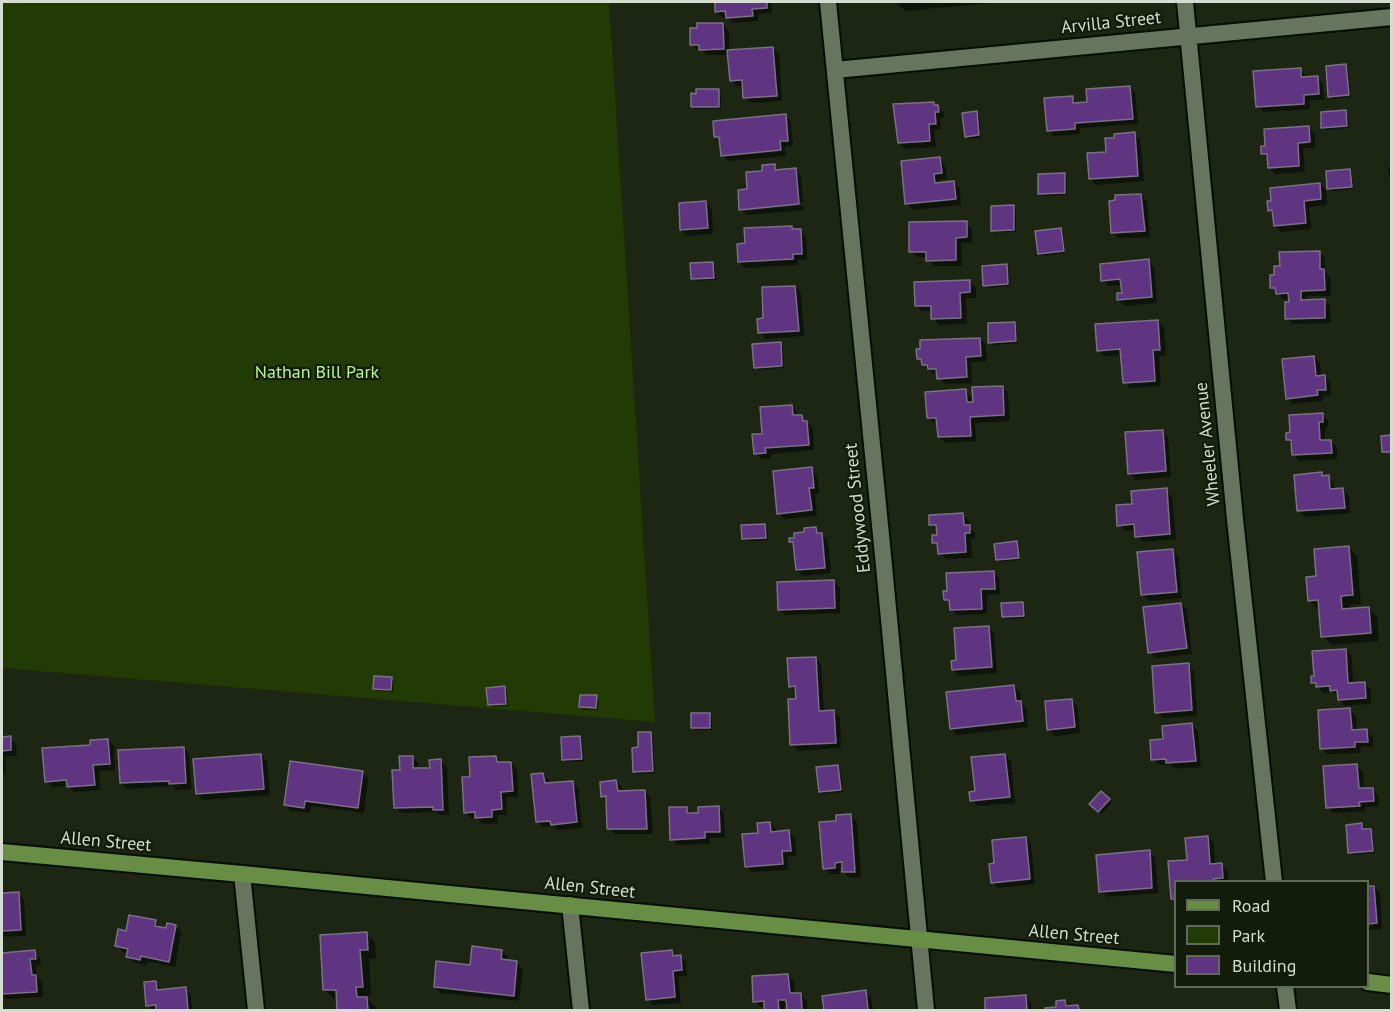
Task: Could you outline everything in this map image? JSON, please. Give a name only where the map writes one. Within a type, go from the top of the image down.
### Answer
[{"type":"main road","name":"Allen Street","points":[[2,852],[1174,964]]},
{"type":"main road","points":[[1369,982],[1392,985]]},
{"type":"street","name":"Eddywood Street","points":[[828,2],[926,1011]]},
{"type":"street","name":"Wheeler Avenue","points":[[1185,2],[1274,880]]},
{"type":"street","name":"Arvilla Street","points":[[835,69],[1392,17]]},
{"type":"street","points":[[242,874],[256,1011]]},
{"type":"street","points":[[570,905],[580,1011]]},
{"type":"street","points":[[1286,988],[1288,1011]]},
{"type":"green space","name":"Nathan Bill Park","points":[[2,2],[609,2],[655,722],[2,668]]},
{"type":"building","points":[[715,2],[767,2],[767,8],[752,9],[753,16],[726,18],[725,11],[715,12]]},
{"type":"building","points":[[697,23],[723,23],[724,49],[699,50],[699,45],[690,45],[690,28],[697,28]]},
{"type":"building","points":[[773,47],[777,96],[743,98],[742,80],[730,81],[727,50]]},
{"type":"building","points":[[1346,64],[1349,95],[1328,97],[1326,66]]},
{"type":"building","points":[[1301,68],[1301,77],[1318,76],[1319,94],[1304,95],[1304,104],[1256,107],[1253,71]]},
{"type":"building","points":[[1130,86],[1133,119],[1075,123],[1075,129],[1047,131],[1044,98],[1073,96],[1073,103],[1087,102],[1086,89]]},
{"type":"building","points":[[696,89],[719,89],[719,107],[691,107],[691,93],[696,94]]},
{"type":"building","points":[[934,102],[934,105],[938,105],[939,112],[935,112],[936,124],[929,124],[930,141],[898,143],[893,104]]},
{"type":"building","points":[[1346,110],[1347,126],[1321,128],[1321,112]]},
{"type":"building","points":[[977,111],[979,135],[965,137],[962,113]]},
{"type":"building","points":[[786,114],[788,141],[780,141],[781,150],[721,156],[719,137],[714,137],[713,121]]},
{"type":"building","points":[[1309,126],[1310,142],[1298,143],[1299,166],[1268,168],[1267,154],[1261,154],[1261,146],[1265,146],[1264,129]]},
{"type":"building","points":[[1135,132],[1138,176],[1089,179],[1087,153],[1106,152],[1105,138],[1114,138],[1114,134]]},
{"type":"building","points":[[940,157],[942,173],[934,174],[935,183],[954,181],[956,199],[905,204],[901,161]]},
{"type":"building","points":[[775,164],[775,170],[796,168],[799,204],[739,210],[738,190],[747,189],[746,172],[762,171],[762,165]]},
{"type":"building","points":[[1350,169],[1352,187],[1327,189],[1326,171]]},
{"type":"building","points":[[1065,173],[1065,193],[1038,194],[1038,174]]},
{"type":"building","points":[[1320,183],[1321,199],[1304,201],[1306,223],[1274,226],[1272,210],[1268,211],[1267,201],[1271,201],[1270,188]]},
{"type":"building","points":[[1141,194],[1145,231],[1111,233],[1109,201],[1115,200],[1115,195]]},
{"type":"building","points":[[706,201],[708,228],[680,230],[679,203]]},
{"type":"building","points":[[1014,205],[1014,230],[991,231],[991,206]]},
{"type":"building","points":[[967,221],[967,237],[956,238],[956,260],[926,261],[926,252],[909,252],[909,222]]},
{"type":"building","points":[[792,226],[792,229],[801,229],[802,254],[793,254],[793,259],[738,262],[737,244],[745,243],[744,228]]},
{"type":"building","points":[[1061,228],[1064,251],[1038,254],[1035,231]]},
{"type":"building","points":[[1320,251],[1320,269],[1324,269],[1325,290],[1301,291],[1301,300],[1325,299],[1325,318],[1285,319],[1285,302],[1289,302],[1288,293],[1276,294],[1275,288],[1270,288],[1270,275],[1274,275],[1274,266],[1280,266],[1279,252]]},
{"type":"building","points":[[1149,259],[1152,297],[1117,300],[1117,293],[1122,293],[1120,279],[1101,281],[1100,264]]},
{"type":"building","points":[[713,262],[714,278],[691,279],[690,263]]},
{"type":"building","points":[[1007,264],[1008,284],[983,286],[982,266]]},
{"type":"building","points":[[970,280],[970,292],[960,293],[961,318],[931,319],[931,306],[915,306],[914,282]]},
{"type":"building","points":[[795,286],[799,331],[758,333],[757,319],[763,318],[762,287]]},
{"type":"building","points":[[1158,320],[1160,350],[1153,350],[1155,381],[1123,383],[1120,349],[1097,351],[1095,324]]},
{"type":"building","points":[[1015,322],[1016,341],[988,343],[988,323]]},
{"type":"building","points":[[980,338],[981,356],[966,357],[967,377],[937,379],[936,369],[928,369],[927,365],[922,365],[921,359],[917,359],[916,349],[920,349],[920,340]]},
{"type":"building","points":[[781,342],[782,366],[754,368],[752,344]]},
{"type":"building","points":[[1314,356],[1316,376],[1325,375],[1326,390],[1317,390],[1318,395],[1286,399],[1282,359]]},
{"type":"building","points":[[1003,386],[1004,415],[970,417],[971,436],[938,437],[936,418],[927,418],[925,392],[966,389],[967,402],[973,402],[972,387]]},
{"type":"building","points":[[792,405],[793,415],[802,415],[803,421],[807,421],[809,445],[765,448],[766,453],[754,454],[752,434],[762,434],[760,407]]},
{"type":"building","points":[[1323,413],[1323,422],[1319,422],[1320,440],[1331,440],[1332,453],[1292,455],[1291,440],[1286,440],[1286,433],[1290,432],[1289,415]]},
{"type":"building","points":[[1163,430],[1166,471],[1128,474],[1125,432]]},
{"type":"building","points":[[1392,435],[1392,452],[1382,452],[1381,436]]},
{"type":"building","points":[[812,467],[814,488],[809,488],[812,510],[777,514],[773,471]]},
{"type":"building","points":[[1322,472],[1322,476],[1329,475],[1330,489],[1343,488],[1345,508],[1297,511],[1294,475]]},
{"type":"building","points":[[1167,488],[1170,534],[1135,537],[1134,524],[1117,526],[1116,505],[1132,504],[1131,491]]},
{"type":"building","points":[[963,513],[964,525],[970,525],[970,533],[965,533],[966,552],[938,554],[937,543],[932,543],[932,535],[937,535],[936,525],[929,525],[929,515]]},
{"type":"building","points":[[765,524],[766,538],[742,539],[741,525]]},
{"type":"building","points":[[816,527],[817,533],[822,533],[825,568],[796,570],[793,542],[789,542],[789,538],[794,538],[794,533],[804,532],[804,528]]},
{"type":"building","points":[[1017,541],[1019,558],[996,560],[994,544]]},
{"type":"building","points":[[1349,546],[1353,595],[1341,596],[1342,609],[1369,607],[1371,633],[1321,637],[1318,600],[1308,601],[1306,577],[1316,576],[1314,549]]},
{"type":"building","points":[[1173,549],[1177,592],[1141,595],[1137,552]]},
{"type":"building","points":[[994,571],[995,589],[981,589],[982,609],[950,610],[949,600],[944,600],[943,591],[947,591],[946,573]]},
{"type":"building","points":[[834,580],[835,608],[778,610],[777,582]]},
{"type":"building","points":[[1023,602],[1024,616],[1002,617],[1001,603]]},
{"type":"building","points":[[1181,603],[1187,648],[1148,653],[1143,607]]},
{"type":"building","points":[[989,626],[992,667],[952,670],[951,661],[956,660],[954,628]]},
{"type":"building","points":[[1346,649],[1348,683],[1365,682],[1366,698],[1338,700],[1337,690],[1330,691],[1330,686],[1316,687],[1316,683],[1311,683],[1311,676],[1314,676],[1312,651]]},
{"type":"building","points":[[816,657],[819,711],[834,710],[836,743],[790,745],[788,699],[796,699],[795,686],[789,687],[787,658]]},
{"type":"building","points":[[1189,663],[1192,710],[1155,713],[1152,666]]},
{"type":"building","points":[[374,676],[392,677],[391,690],[373,689]]},
{"type":"building","points":[[1014,685],[1016,701],[1021,701],[1023,721],[950,729],[946,692]]},
{"type":"building","points":[[505,686],[506,704],[488,705],[486,688]]},
{"type":"building","points":[[580,695],[597,695],[596,708],[579,707]]},
{"type":"building","points":[[1072,699],[1075,727],[1047,730],[1045,701]]},
{"type":"building","points":[[1350,708],[1352,730],[1367,729],[1368,742],[1355,742],[1355,747],[1320,749],[1318,710]]},
{"type":"building","points":[[691,713],[710,713],[710,728],[691,728]]},
{"type":"building","points":[[1192,723],[1196,761],[1166,763],[1166,759],[1151,760],[1150,740],[1163,739],[1162,726]]},
{"type":"building","points":[[638,732],[651,732],[653,771],[633,772],[632,748],[638,747]]},
{"type":"building","points":[[11,736],[11,750],[2,751],[2,737]]},
{"type":"building","points":[[580,736],[582,759],[562,760],[561,737]]},
{"type":"building","points":[[108,739],[110,764],[93,765],[95,785],[67,787],[66,780],[45,782],[42,748],[90,745],[90,740]]},
{"type":"building","points":[[184,747],[186,783],[169,784],[169,781],[120,783],[118,750]]},
{"type":"building","points":[[261,754],[264,789],[196,794],[193,759]]},
{"type":"building","points":[[1005,754],[1010,797],[970,801],[969,792],[975,791],[971,757]]},
{"type":"building","points":[[399,756],[413,756],[413,768],[430,768],[429,760],[441,759],[443,810],[433,810],[433,807],[394,808],[392,770],[400,770]]},
{"type":"building","points":[[496,756],[497,762],[511,762],[513,791],[501,792],[502,809],[492,810],[492,817],[475,818],[475,812],[464,813],[462,777],[470,777],[469,757]]},
{"type":"building","points":[[290,761],[363,771],[358,808],[305,801],[304,808],[284,805]]},
{"type":"building","points":[[1357,764],[1359,788],[1373,788],[1374,801],[1359,802],[1360,806],[1326,808],[1323,766]]},
{"type":"building","points":[[838,765],[841,790],[819,792],[816,767]]},
{"type":"building","points":[[543,773],[545,783],[573,781],[577,822],[551,825],[550,821],[536,822],[531,774]]},
{"type":"building","points":[[616,780],[618,791],[645,790],[647,829],[607,829],[606,796],[601,797],[600,782]]},
{"type":"building","points":[[1101,791],[1110,799],[1098,812],[1089,804]]},
{"type":"building","points":[[719,806],[720,832],[705,832],[705,838],[670,840],[669,807],[687,807],[687,813],[698,813],[698,807]]},
{"type":"building","points":[[851,814],[855,872],[842,872],[842,862],[835,863],[835,868],[823,869],[819,822],[836,821],[836,815]]},
{"type":"building","points":[[770,822],[771,832],[789,830],[791,851],[782,851],[783,864],[745,867],[742,834],[758,833],[757,823]]},
{"type":"building","points":[[1362,823],[1362,829],[1371,829],[1373,851],[1348,853],[1346,825]]},
{"type":"building","points":[[1208,836],[1210,864],[1222,863],[1223,878],[1174,880],[1174,899],[1171,899],[1168,861],[1187,860],[1185,838]]},
{"type":"building","points":[[1026,837],[1030,879],[991,883],[989,864],[994,863],[992,840]]},
{"type":"building","points":[[1150,850],[1152,888],[1099,892],[1096,855]]},
{"type":"building","points":[[1369,886],[1374,886],[1377,923],[1369,924]]},
{"type":"building","points":[[19,892],[21,930],[2,931],[2,893]]},
{"type":"building","points":[[129,915],[156,920],[155,926],[166,928],[167,923],[176,925],[169,962],[141,956],[140,960],[126,957],[128,949],[115,946],[118,929],[126,931]]},
{"type":"building","points":[[367,932],[368,950],[360,950],[363,987],[356,987],[357,997],[367,997],[368,1010],[337,1010],[336,990],[323,990],[320,935]]},
{"type":"building","points":[[472,946],[502,950],[501,959],[517,961],[514,996],[434,987],[436,961],[470,965]]},
{"type":"building","points":[[35,950],[36,959],[30,959],[32,975],[36,975],[37,992],[2,994],[2,953]]},
{"type":"building","points":[[672,950],[673,956],[681,955],[682,970],[673,971],[675,997],[646,1000],[641,953]]},
{"type":"building","points":[[788,974],[790,993],[801,993],[802,1010],[787,1010],[786,1000],[778,1000],[779,1010],[764,1010],[764,1001],[753,1002],[752,976]]},
{"type":"building","points":[[156,981],[157,990],[186,987],[188,1010],[156,1010],[156,1005],[146,1006],[144,982]]},
{"type":"building","points":[[866,990],[868,1010],[824,1010],[822,996]]},
{"type":"building","points":[[1026,995],[1027,1010],[985,1010],[985,998]]},
{"type":"building","points":[[1065,1000],[1066,1006],[1078,1005],[1079,1010],[1046,1010],[1045,1008],[1056,1007],[1056,1001]]}]
